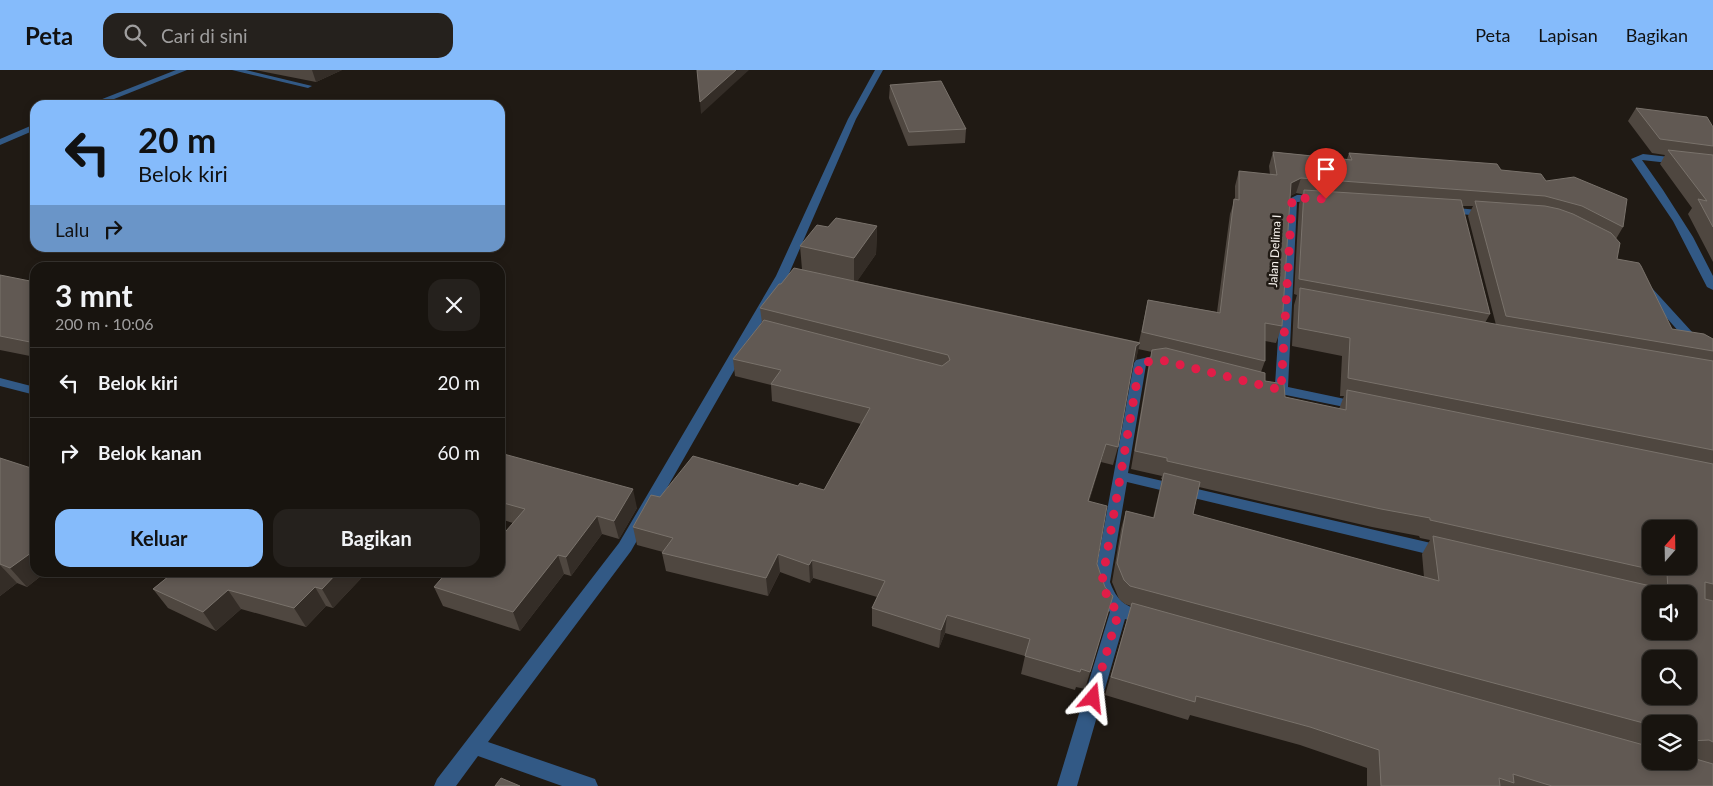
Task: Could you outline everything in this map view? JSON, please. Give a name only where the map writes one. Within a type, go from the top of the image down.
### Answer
[{"type":"street","points":[[104,100],[184,70]]},
{"type":"street","points":[[236,70],[308,86]]},
{"type":"street","points":[[444,786],[625,547],[758,330],[787,277],[795,246],[814,203],[852,119],[879,70]]},
{"type":"street","points":[[0,142],[30,128]]},
{"type":"street","points":[[1713,165],[1643,157],[1636,159],[1659,189],[1686,232],[1713,287]]},
{"type":"street","name":"Jalan Delima I","points":[[1281,390],[1291,300],[1292,200],[1307,197],[1336,200]]},
{"type":"street","points":[[1432,209],[1462,217],[1499,214]]},
{"type":"street","points":[[1637,278],[1700,347],[1713,356]]},
{"type":"street","points":[[1135,354],[1179,365]]},
{"type":"street","points":[[1161,360],[1140,363],[1102,582],[1110,604],[1119,611],[1167,624]]},
{"type":"street","points":[[0,382],[30,390]]},
{"type":"street","points":[[1253,384],[1377,410]]},
{"type":"street","points":[[1121,476],[1458,555]]},
{"type":"street","points":[[1068,786],[1119,611]]},
{"type":"street","points":[[474,746],[588,786]]},
{"type":"building","points":[[697,70],[736,70],[700,102]]},
{"type":"building","points":[[941,81],[966,129],[909,132],[890,85]]},
{"type":"building","points":[[1636,108],[1707,117],[1713,127],[1713,146],[1660,139]]},
{"type":"building","points":[[1668,150],[1713,155],[1713,227],[1698,199],[1707,201]]},
{"type":"building","points":[[1273,152],[1352,160],[1349,153],[1497,164],[1501,170],[1541,174],[1546,181],[1574,177],[1627,199],[1623,227],[1582,206],[1545,196],[1301,178],[1291,183],[1282,326],[1265,323],[1265,361],[1142,332],[1148,300],[1220,313],[1234,199],[1239,200],[1239,171],[1277,175]]},
{"type":"building","points":[[1304,190],[1461,200],[1490,314],[1299,279]]},
{"type":"building","points":[[1475,201],[1545,206],[1559,209],[1611,233],[1620,243],[1617,259],[1639,263],[1672,329],[1704,334],[1713,339],[1713,351],[1506,316]]},
{"type":"building","points":[[836,218],[877,226],[854,258],[800,246],[817,225],[828,227]]},
{"type":"building","points":[[794,268],[1140,343],[1136,346],[1118,447],[1106,444],[1088,501],[1107,506],[1097,564],[1105,587],[1113,596],[1090,672],[1081,669],[1080,672],[1025,656],[1030,639],[947,615],[941,630],[872,608],[885,581],[812,560],[809,565],[778,554],[766,578],[662,553],[673,538],[633,527],[651,495],[660,497],[693,456],[798,486],[800,483],[824,490],[870,408],[771,384],[781,370],[733,359],[764,320],[942,366],[950,360],[948,355],[760,308]]},
{"type":"building","points":[[0,275],[30,281],[30,342],[0,336]]},
{"type":"building","points":[[1300,288],[1500,325],[1713,361],[1713,450],[1348,378],[1350,338],[1298,328]]},
{"type":"building","points":[[1166,348],[1265,373],[1265,381],[1284,384],[1285,397],[1346,410],[1347,390],[1713,464],[1713,584],[1705,582],[1705,599],[1713,601],[1713,742],[1709,740],[1697,741],[1697,715],[1642,715],[1642,723],[1130,586],[1124,580],[1117,563],[1126,511],[1154,518],[1164,473],[1200,482],[1193,514],[1439,581],[1433,536],[1646,585],[1642,585],[1642,640],[1697,640],[1697,585],[1668,585],[1667,575],[1698,575],[1698,520],[1642,520],[1642,567],[1430,520],[1430,518],[1381,509],[1167,461],[1167,458],[1135,451],[1152,350]]},
{"type":"building","points":[[505,454],[633,489],[614,521],[597,516],[566,557],[558,555],[513,612],[434,587],[443,577],[505,577],[505,532],[525,509],[505,503]]},
{"type":"building","points":[[0,458],[30,468],[30,554],[10,568],[0,564]]},
{"type":"building","points":[[168,577],[333,577],[322,589],[315,587],[294,608],[228,590],[203,612],[153,589]]},
{"type":"building","points":[[1132,603],[1642,745],[1642,770],[1697,770],[1697,759],[1713,764],[1713,786],[1552,786],[1513,774],[1514,783],[1499,778],[1500,786],[1381,786],[1379,750],[1310,727],[1196,696],[1195,702],[1111,677]]},
{"type":"building","points":[[501,778],[520,786],[495,786]]},
{"type":"route","points":[[1093,698],[1119,611],[1110,604],[1102,582],[1140,363],[1161,360],[1281,390],[1292,200],[1307,197],[1326,199]]}]
